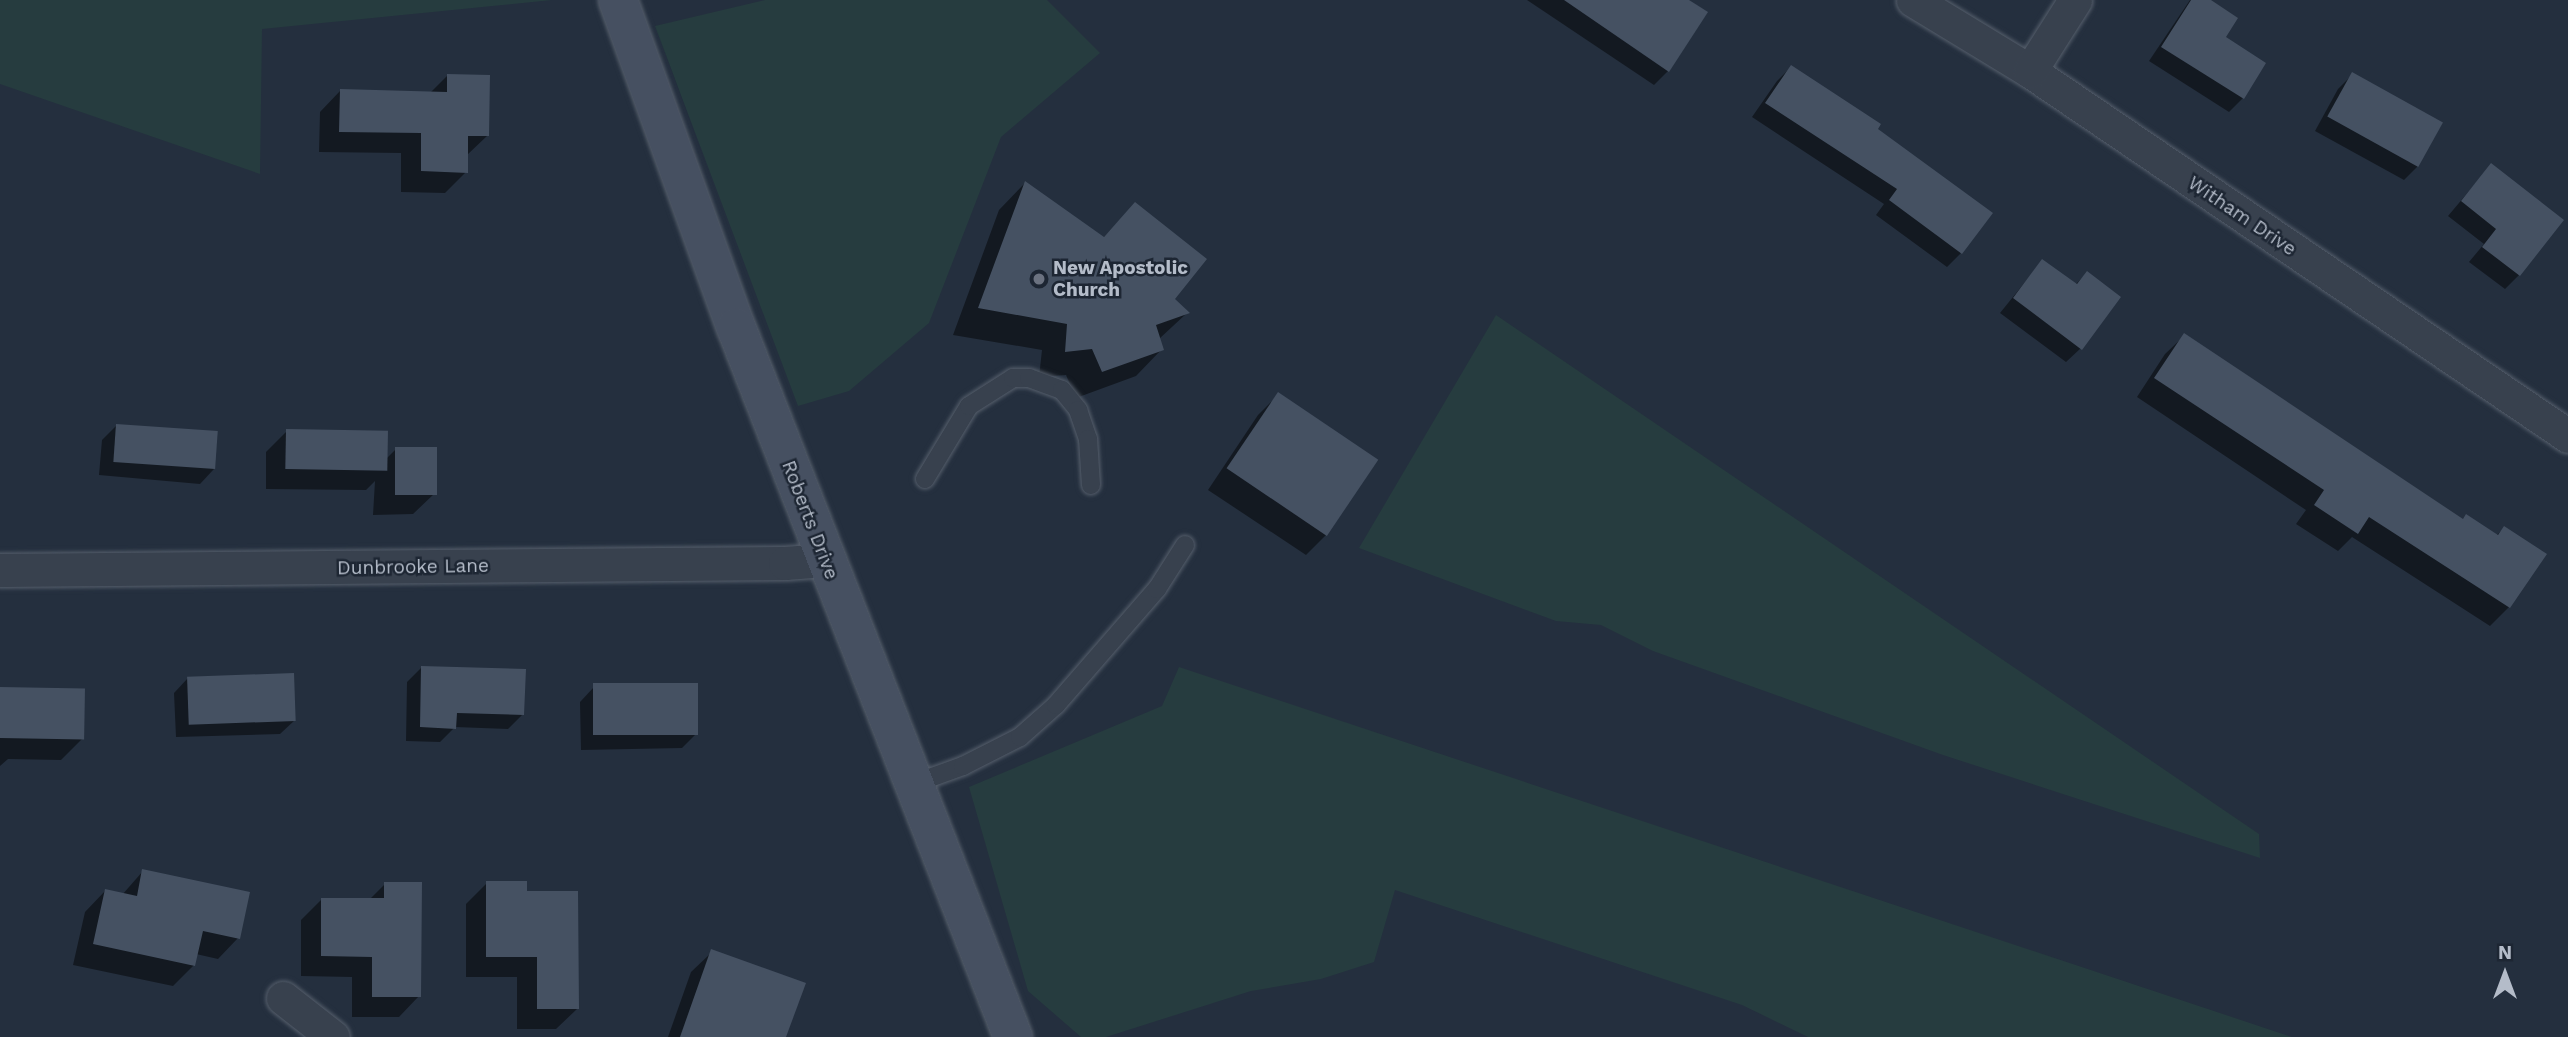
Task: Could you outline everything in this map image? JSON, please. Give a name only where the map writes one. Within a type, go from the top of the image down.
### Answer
[{"type":"street","name":"Roberts Drive","points":[[618,0],[736,327],[1013,1037]]},
{"type":"street","name":"Witham Drive","points":[[1913,0],[2030,71],[2568,436]]},
{"type":"street","points":[[2030,71],[2075,0]]},
{"type":"street","name":"Dunbrooke Lane","points":[[0,570],[758,564],[825,560]]},
{"type":"street","points":[[283,998],[333,1037]]},
{"type":"lane","points":[[925,479],[969,406],[1013,379],[1029,379],[1062,390],[1079,410],[1088,439],[1091,485]]},
{"type":"lane","points":[[914,784],[963,766],[1020,737],[1056,705],[1157,589],[1185,545]]},
{"type":"green space","points":[[0,0],[552,0],[262,29],[260,174],[0,84]]},
{"type":"green space","points":[[765,0],[1047,0],[1100,53],[1001,137],[929,323],[849,391],[798,406],[655,26]]},
{"type":"green space","points":[[1496,315],[2259,834],[2260,858],[1943,755],[1653,651],[1601,625],[1556,621],[1359,548]]},
{"type":"green space","points":[[1179,667],[2292,1037],[1808,1037],[1742,1005],[1395,890],[1374,962],[1321,979],[1251,991],[1106,1037],[1081,1037],[1028,991],[969,787],[1162,706]]},
{"type":"building","points":[[1564,0],[1689,0],[1708,12],[1669,72]]},
{"type":"building","points":[[2191,0],[2211,0],[2238,18],[2226,37],[2266,63],[2244,99],[2161,47]]},
{"type":"building","points":[[1791,65],[1881,124],[1878,129],[1993,213],[1962,254],[1889,200],[1897,189],[1765,103]]},
{"type":"building","points":[[2352,72],[2443,122],[2418,167],[2327,117]]},
{"type":"building","points":[[447,74],[490,75],[489,136],[468,136],[468,173],[421,171],[421,133],[339,132],[340,89],[447,92]]},
{"type":"building","points":[[2491,163],[2564,220],[2520,276],[2482,247],[2496,229],[2461,201]]},
{"type":"building","name":"New Apostolic Church","points":[[1025,181],[1104,237],[1135,202],[1207,259],[1175,299],[1190,313],[1156,325],[1164,350],[1102,372],[1092,349],[1065,352],[1067,324],[978,308]]},
{"type":"building","points":[[2042,259],[2077,284],[2087,271],[2121,297],[2082,350],[2013,298]]},
{"type":"building","points":[[2184,333],[2463,519],[2466,514],[2498,535],[2504,526],[2547,554],[2510,608],[2369,517],[2358,534],[2314,505],[2324,490],[2154,378]]},
{"type":"building","points":[[1278,392],[1378,460],[1327,536],[1227,468]]},
{"type":"building","points":[[116,424],[218,431],[215,469],[113,462]]},
{"type":"building","points":[[286,429],[388,431],[387,471],[285,469]]},
{"type":"building","points":[[395,447],[437,447],[437,495],[395,495]]},
{"type":"building","points":[[421,666],[526,669],[524,715],[457,713],[456,729],[420,727]]},
{"type":"building","points":[[294,673],[296,721],[189,725],[187,677]]},
{"type":"building","points":[[593,683],[698,683],[698,735],[593,735]]},
{"type":"building","points":[[0,687],[85,688],[84,739],[0,738]]},
{"type":"building","points":[[142,869],[250,892],[240,939],[203,931],[195,966],[93,944],[105,889],[137,896]]},
{"type":"building","points":[[486,881],[527,881],[527,891],[578,891],[579,1009],[537,1009],[537,957],[486,957]]},
{"type":"building","points":[[384,882],[422,882],[421,997],[372,997],[372,957],[321,956],[321,898],[384,898]]},
{"type":"building","points":[[711,949],[806,983],[786,1037],[680,1037]]},
{"type":"place","name":"New Apostolic Church","points":[[1039,279]]}]
